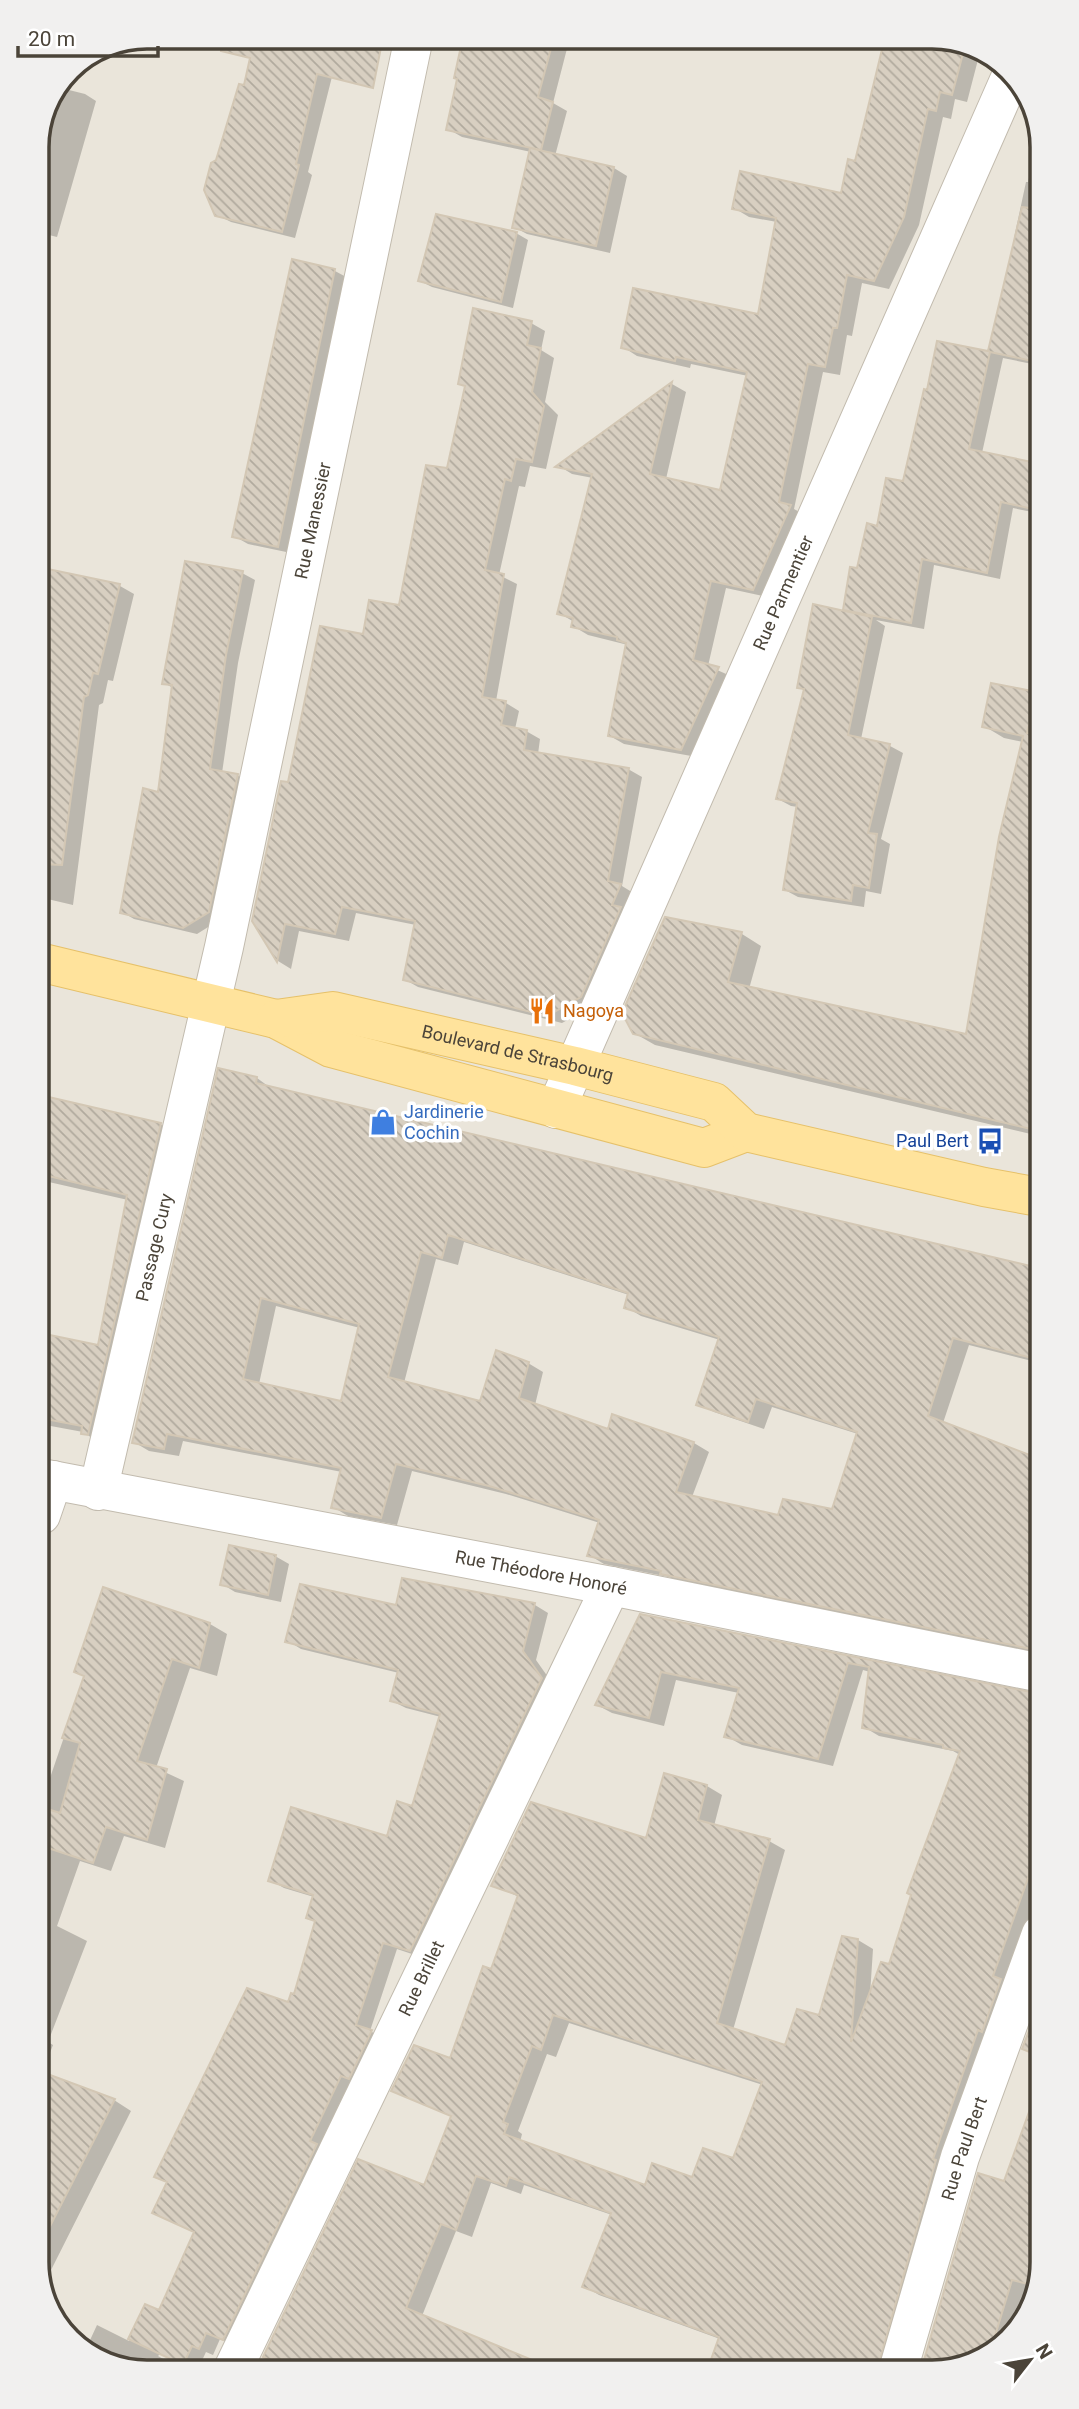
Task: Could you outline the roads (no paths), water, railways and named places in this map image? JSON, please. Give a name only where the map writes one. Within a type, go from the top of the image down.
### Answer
[{"type":"main road","name":"Boulevard de Strasbourg","points":[[49,964],[276,1019],[331,1048],[704,1148],[746,1132],[714,1102],[575,1066],[333,1011],[276,1019]]},
{"type":"main road","points":[[746,1132],[1030,1195]]},
{"type":"street","name":"Rue Manessier","points":[[211,1003],[411,49]]},
{"type":"street","name":"Rue Parmentier","points":[[556,1110],[1007,84]]},
{"type":"street","name":"Passage Cury","points":[[99,1490],[211,1003]]},
{"type":"street","name":"Rue Théodore Honoré","points":[[49,1479],[611,1586],[1030,1671]]},
{"type":"street","name":"Rue Brillet","points":[[237,2360],[611,1586]]},
{"type":"street","name":"Rue Paul Bert","points":[[901,2360],[960,2157],[1030,1964]]},
{"type":"place","name":"Nagoya","points":[[542,1011]]},
{"type":"place","name":"Jardinerie Cochin","points":[[383,1122]]},
{"type":"place","name":"Paul Bert","points":[[990,1141]]}]
